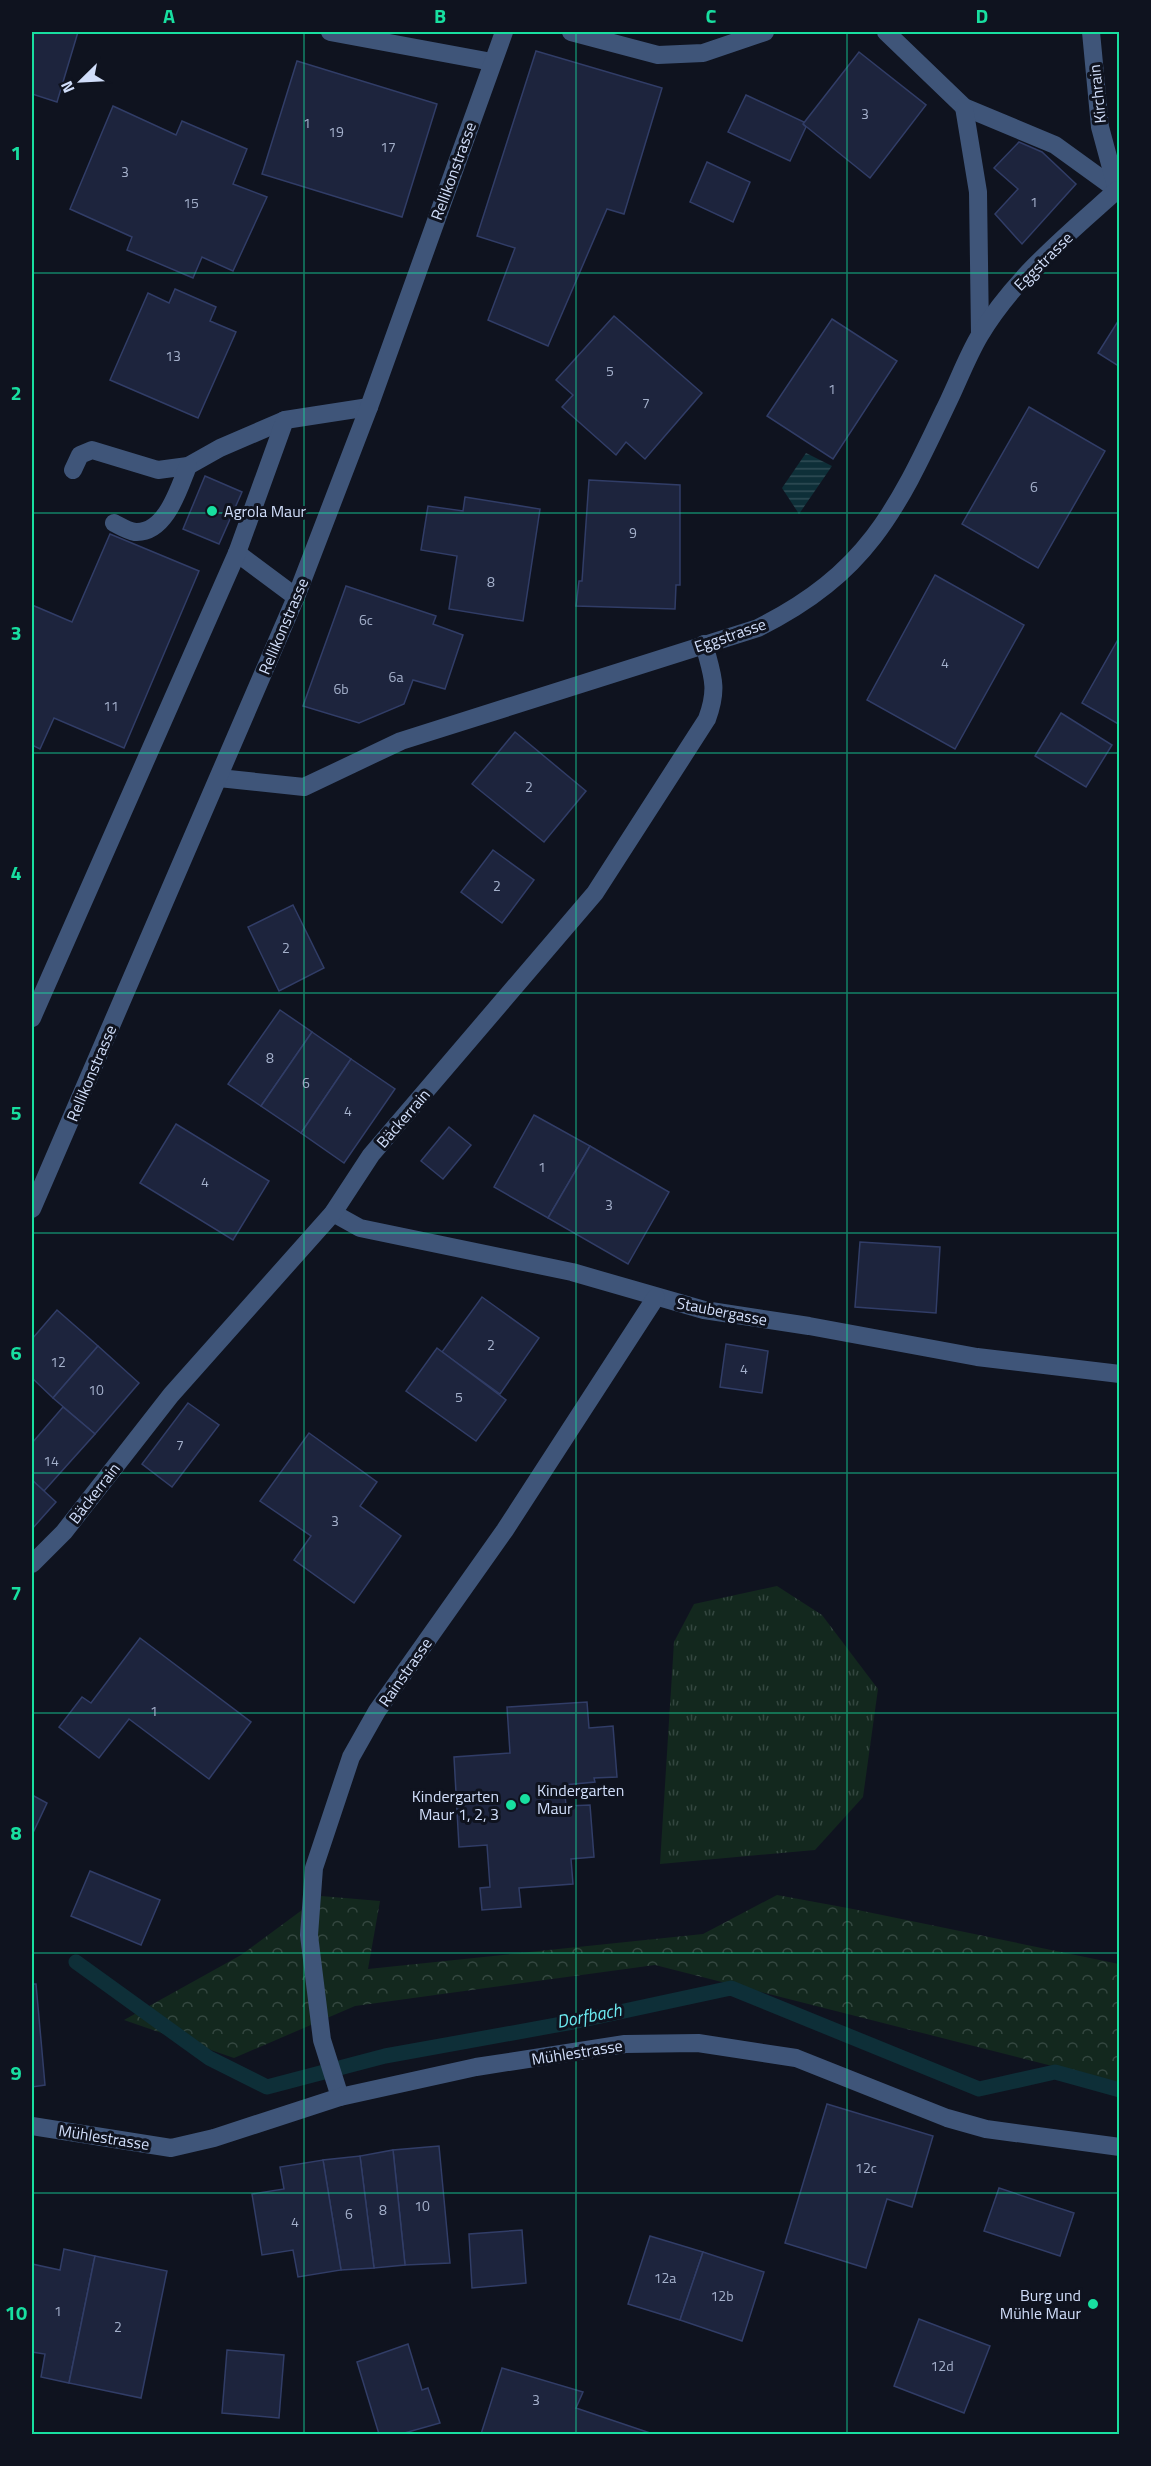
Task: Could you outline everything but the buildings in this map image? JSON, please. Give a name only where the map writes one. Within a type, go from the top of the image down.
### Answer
[{"type":"street","points":[[330,32],[492,62]]},
{"type":"street","name":"Rellikonstrasse","points":[[32,1209],[297,597],[369,407],[504,32]]},
{"type":"street","points":[[571,32],[658,56],[703,53],[765,32]]},
{"type":"street","points":[[886,32],[964,107],[1055,145],[1118,191]]},
{"type":"street","name":"Kirchrain","points":[[1091,32],[1100,127],[1118,191]]},
{"type":"street","points":[[964,107],[978,192],[980,334]]},
{"type":"street","name":"Eggstrasse","points":[[219,778],[304,787],[401,741],[758,627],[791,611],[827,586],[856,560],[881,530],[909,483],[980,334],[1020,281],[1118,191]]},
{"type":"street","points":[[73,470],[80,455],[92,450],[158,470],[188,466],[220,448],[285,420],[369,407]]},
{"type":"street","points":[[32,1018],[237,552],[285,420]]},
{"type":"street","points":[[114,523],[134,532],[144,531],[166,517],[188,466]]},
{"type":"street","points":[[237,552],[297,597]]},
{"type":"street","name":"Bäckerrain","points":[[32,1564],[64,1532],[171,1395],[333,1213],[371,1155],[602,884],[706,719],[714,700],[714,692],[704,644]]},
{"type":"street","name":"Staubergasse","points":[[333,1213],[360,1228],[572,1272],[704,1310],[809,1326],[977,1357],[1119,1374]]},
{"type":"street","name":"Rainstrasse","points":[[340,2097],[322,2040],[309,1935],[314,1868],[351,1757],[377,1712],[505,1530],[656,1296]]},
{"type":"street","name":"Mühlestrasse","points":[[32,2126],[171,2148],[214,2139],[340,2097],[476,2067],[625,2044],[698,2043],[796,2058],[946,2118],[986,2129],[1119,2147]]},
{"type":"green space","points":[[777,1586],[822,1615],[878,1689],[863,1797],[815,1850],[660,1864],[674,1642],[694,1604]]},
{"type":"green space","points":[[777,1895],[1119,1964],[1119,2083],[655,1965],[355,2006],[234,2058],[124,2020],[241,1955],[321,1896],[380,1901],[368,1969],[703,1934]]},
{"type":"water","points":[[806,453],[832,466],[799,514],[782,488]]},
{"type":"waterway","name":"Dorfbach","points":[[76,1962],[209,2058],[267,2087],[385,2056],[573,2022],[731,1988],[979,2089],[1055,2072],[1120,2090]]},
{"type":"place","name":"Agrola Maur","points":[[212,511]]},
{"type":"place","name":"Kindergarten Maur","points":[[525,1799]]},
{"type":"place","name":"Kindergarten Maur 1, 2, 3","points":[[511,1805]]},
{"type":"place","name":"Burg und Mühle Maur","points":[[1093,2304]]}]
